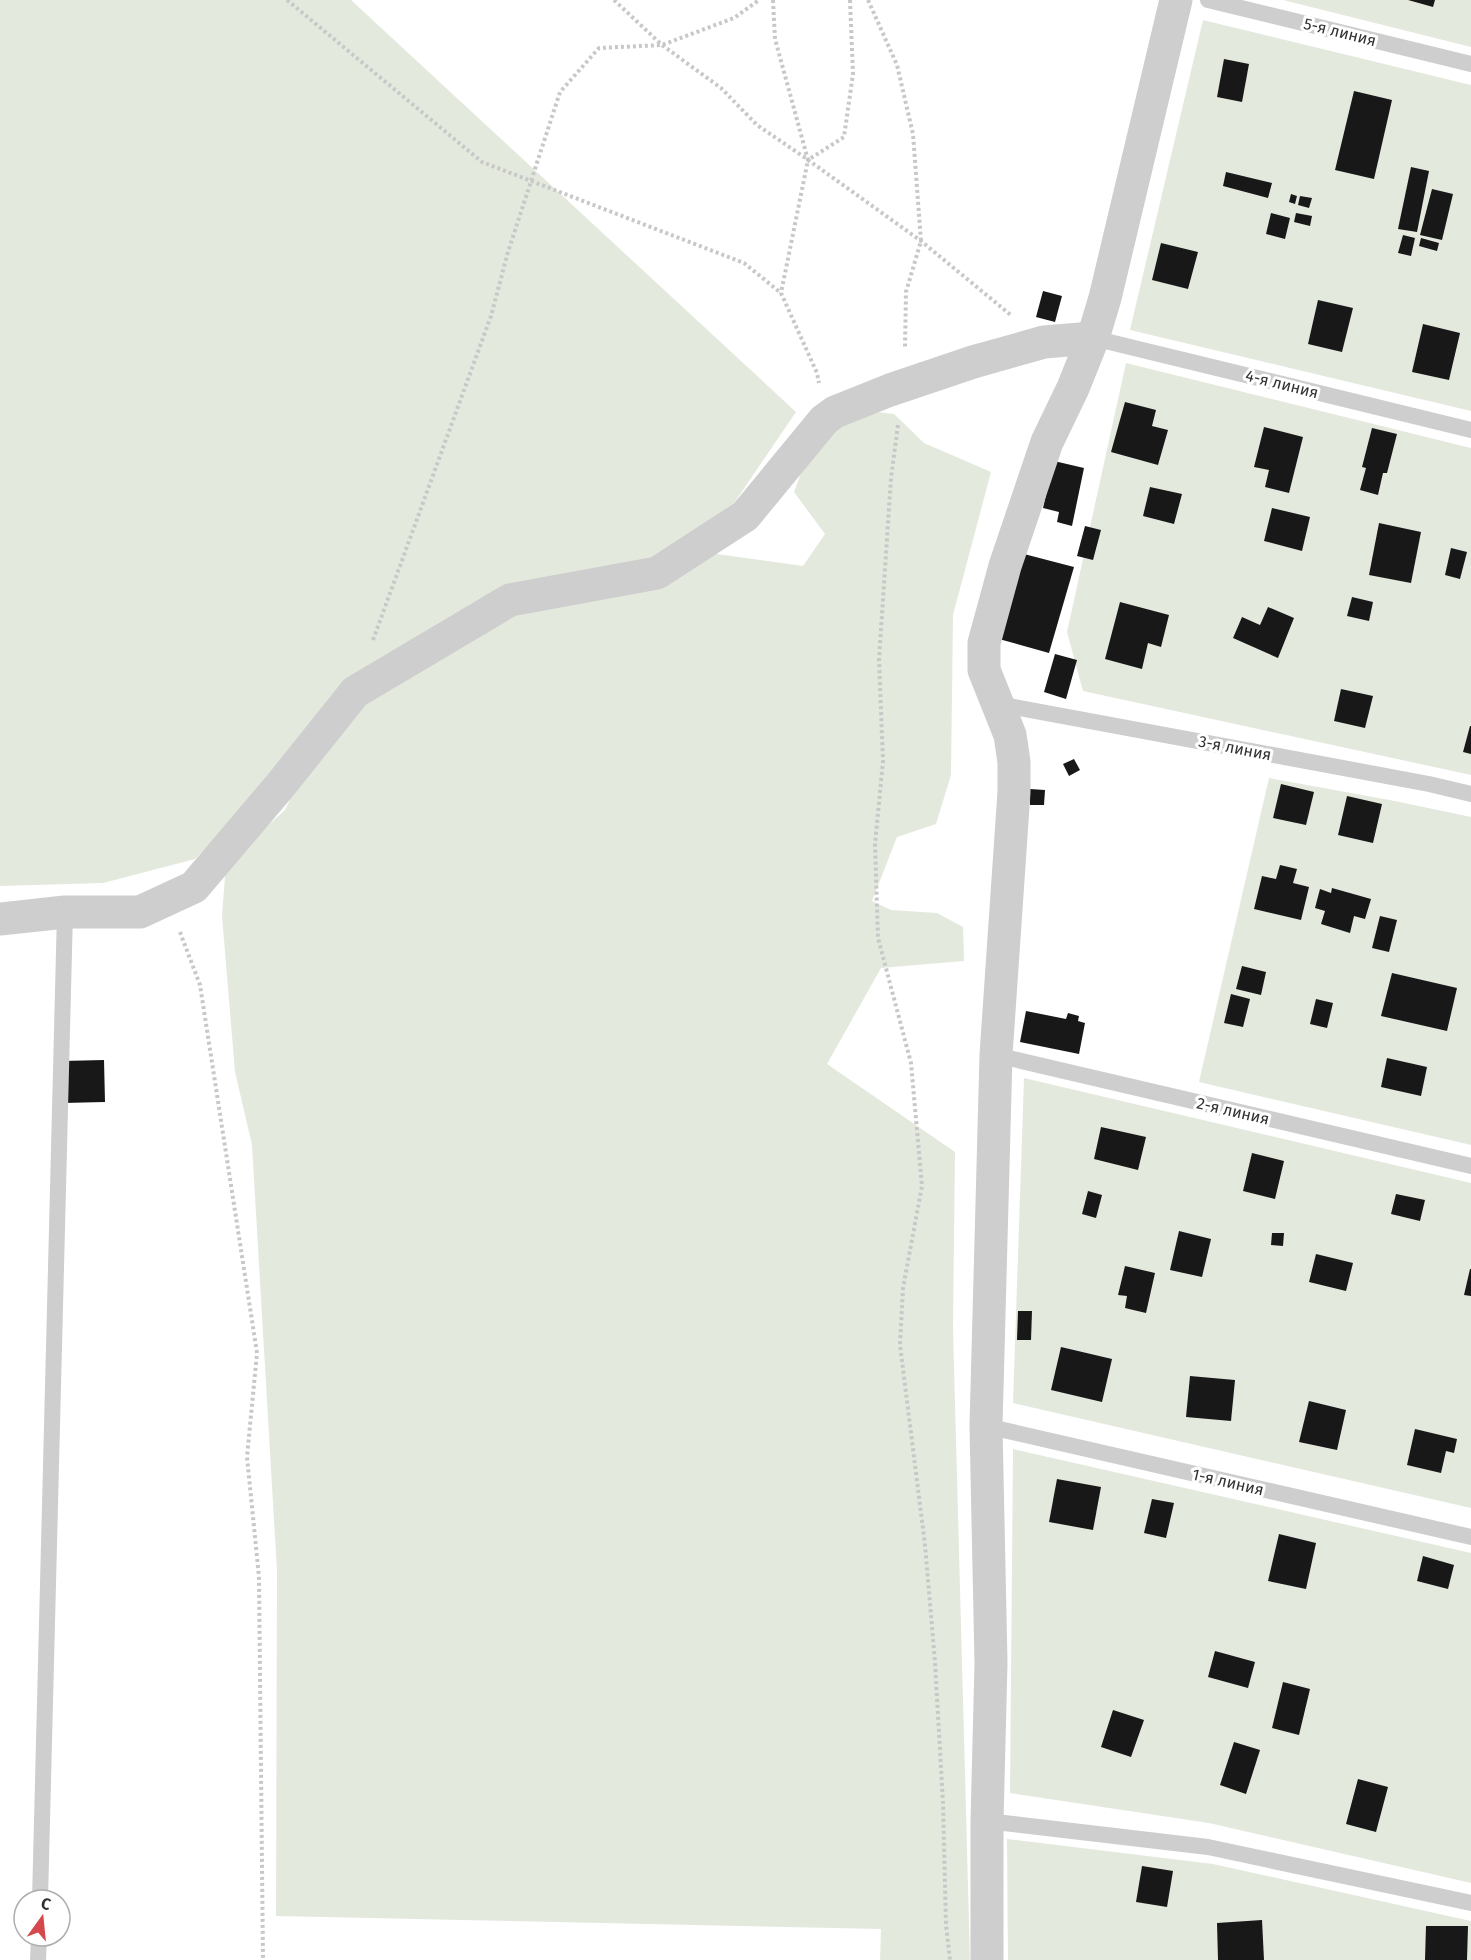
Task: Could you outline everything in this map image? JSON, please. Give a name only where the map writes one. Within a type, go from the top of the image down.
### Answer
[{"type":"street","points":[[987,1960],[987,1821],[991,1663],[986,1426],[996,1055],[1014,762],[1010,735],[984,670],[984,643],[1005,566],[1047,442],[1073,388],[1093,338],[1105,298],[1176,0]]},
{"type":"street","points":[[0,919],[66,912],[140,912],[194,887],[279,788],[355,692],[510,600],[657,573],[745,516],[824,420],[835,412],[904,385],[973,362],[1044,342],[1093,338]]},
{"type":"lane","name":"5-я линия","points":[[1208,0],[1471,64]]},
{"type":"lane","name":"4-я линия","points":[[1093,338],[1471,430]]},
{"type":"lane","name":"3-я линия","points":[[998,704],[1471,794]]},
{"type":"lane","points":[[40,1888],[66,912]]},
{"type":"lane","name":"2-я линия","points":[[996,1055],[1471,1166]]},
{"type":"lane","name":"1-я линия","points":[[986,1426],[1471,1538]]},
{"type":"lane","points":[[987,1821],[1208,1847],[1471,1903]]},
{"type":"path","points":[[287,0],[482,162],[744,263],[781,293],[817,373],[824,420]]},
{"type":"path","points":[[614,0],[662,45],[721,88],[757,125],[921,241],[1044,342]]},
{"type":"path","points":[[355,692],[491,316],[508,252],[560,92],[599,48],[662,45],[734,18],[759,0]]},
{"type":"path","points":[[773,0],[775,39],[808,160],[781,293]]},
{"type":"path","points":[[808,160],[844,137],[853,74],[850,0]]},
{"type":"path","points":[[868,0],[897,65],[913,134],[921,241],[906,292],[904,385],[891,478],[879,660],[884,761],[875,844],[875,867],[878,938],[910,1063],[922,1186],[903,1288],[900,1345],[925,1545],[935,1662],[943,1803],[946,1925],[950,1960]]},
{"type":"path","points":[[168,899],[200,985],[257,1353],[247,1457],[259,1577],[264,1960]]},
{"type":"shaded area","points":[[0,0],[351,0],[796,412],[724,518],[638,567],[503,592],[266,786],[195,859],[103,883],[0,886]]},
{"type":"shaded area","points":[[1283,0],[1471,0],[1471,47]]},
{"type":"shaded area","points":[[1203,20],[1471,85],[1471,411],[1130,330]]},
{"type":"shaded area","points":[[1126,363],[1471,448],[1471,775],[1083,691],[1067,632]]},
{"type":"shaded area","points":[[860,410],[894,414],[924,443],[991,472],[953,615],[951,775],[936,824],[897,837],[872,901],[891,910],[937,913],[963,927],[964,961],[881,968],[827,1064],[955,1152],[953,1328],[970,1960],[880,1960],[881,1929],[276,1916],[277,1571],[252,1145],[235,1072],[222,916],[226,863],[285,810],[315,750],[360,696],[516,604],[709,553],[803,566],[825,534],[794,492],[809,452]]},
{"type":"shaded area","points":[[1269,778],[1471,817],[1471,1145],[1199,1082]]},
{"type":"shaded area","points":[[1024,1078],[1471,1183],[1471,1508],[1013,1403]]},
{"type":"shaded area","points":[[1013,1449],[1471,1553],[1471,1883],[1209,1823],[1010,1793]]},
{"type":"shaded area","points":[[1007,1839],[1213,1864],[1471,1921],[1471,1960],[1008,1960]]},
{"type":"building","points":[[1408,0],[1435,0],[1433,7]]},
{"type":"building","points":[[1224,59],[1249,64],[1242,102],[1217,97]]},
{"type":"building","points":[[1354,91],[1392,100],[1374,179],[1335,170]]},
{"type":"building","points":[[1411,167],[1429,171],[1417,232],[1398,229]]},
{"type":"building","points":[[1226,172],[1272,183],[1268,198],[1223,186]]},
{"type":"building","points":[[1432,189],[1453,194],[1442,240],[1420,235]]},
{"type":"building","points":[[1291,194],[1297,196],[1295,204],[1289,202]]},
{"type":"building","points":[[1300,196],[1312,198],[1309,208],[1298,205]]},
{"type":"building","points":[[1271,213],[1290,218],[1285,239],[1266,234]]},
{"type":"building","points":[[1296,213],[1312,216],[1310,226],[1294,222]]},
{"type":"building","points":[[1403,235],[1415,238],[1411,256],[1398,253]]},
{"type":"building","points":[[1421,238],[1439,243],[1437,251],[1419,246]]},
{"type":"building","points":[[1161,243],[1198,252],[1188,289],[1152,280]]},
{"type":"building","points":[[1043,291],[1062,296],[1055,322],[1036,317]]},
{"type":"building","points":[[1318,300],[1353,308],[1342,352],[1308,344]]},
{"type":"building","points":[[1423,324],[1460,333],[1449,380],[1412,372]]},
{"type":"building","points":[[1125,402],[1156,410],[1152,426],[1168,430],[1158,465],[1111,452]]},
{"type":"building","points":[[1264,427],[1303,437],[1289,493],[1265,487],[1269,470],[1254,467]]},
{"type":"building","points":[[1372,428],[1397,434],[1387,473],[1383,473],[1378,495],[1360,490],[1366,468],[1362,467]]},
{"type":"building","points":[[1054,461],[1084,468],[1072,526],[1057,522],[1059,512],[1043,508]]},
{"type":"building","points":[[1150,487],[1182,494],[1174,524],[1143,516]]},
{"type":"building","points":[[1272,508],[1310,517],[1302,551],[1264,541]]},
{"type":"building","points":[[1379,523],[1421,532],[1411,583],[1369,575]]},
{"type":"building","points":[[1085,526],[1101,530],[1093,560],[1077,556]]},
{"type":"building","points":[[1451,548],[1467,552],[1460,579],[1445,575]]},
{"type":"building","points":[[1024,554],[1074,567],[1049,653],[999,639]]},
{"type":"building","points":[[1352,597],[1373,602],[1369,621],[1347,616]]},
{"type":"building","points":[[1120,602],[1169,615],[1161,647],[1148,643],[1142,669],[1105,659]]},
{"type":"building","points":[[1268,607],[1294,618],[1278,658],[1233,638],[1242,617],[1260,625]]},
{"type":"building","points":[[1055,654],[1077,660],[1066,699],[1044,692]]},
{"type":"building","points":[[1341,689],[1373,696],[1365,728],[1334,721]]},
{"type":"building","points":[[1471,726],[1471,754],[1463,752]]},
{"type":"building","points":[[1074,759],[1080,770],[1069,776],[1063,764]]},
{"type":"building","points":[[1281,784],[1314,792],[1306,825],[1273,818]]},
{"type":"building","points":[[1030,789],[1045,790],[1044,805],[1030,805]]},
{"type":"building","points":[[1347,796],[1382,804],[1373,843],[1338,835]]},
{"type":"building","points":[[1280,865],[1297,869],[1293,883],[1309,887],[1301,920],[1254,909],[1262,876],[1276,879]]},
{"type":"building","points":[[1332,888],[1371,899],[1365,919],[1354,916],[1350,933],[1321,924],[1325,911],[1315,908],[1320,889],[1331,893]]},
{"type":"building","points":[[1380,916],[1397,920],[1389,952],[1372,948]]},
{"type":"building","points":[[1242,966],[1266,972],[1261,995],[1236,989]]},
{"type":"building","points":[[1392,973],[1457,988],[1447,1031],[1381,1016]]},
{"type":"building","points":[[1231,994],[1250,999],[1243,1027],[1224,1023]]},
{"type":"building","points":[[1316,999],[1333,1003],[1327,1028],[1310,1024]]},
{"type":"building","points":[[1026,1011],[1066,1019],[1068,1013],[1079,1016],[1078,1021],[1085,1023],[1079,1054],[1020,1042]]},
{"type":"building","points":[[1387,1058],[1427,1067],[1421,1096],[1381,1087]]},
{"type":"building","points":[[104,1060],[105,1102],[63,1103],[62,1061]]},
{"type":"building","points":[[1101,1127],[1146,1137],[1138,1170],[1094,1159]]},
{"type":"building","points":[[1252,1153],[1284,1161],[1275,1199],[1243,1191]]},
{"type":"building","points":[[1088,1191],[1102,1195],[1096,1218],[1082,1214]]},
{"type":"building","points":[[1396,1194],[1425,1200],[1420,1221],[1391,1214]]},
{"type":"building","points":[[1179,1231],[1211,1239],[1202,1277],[1170,1270]]},
{"type":"building","points":[[1272,1233],[1284,1233],[1283,1246],[1271,1245]]},
{"type":"building","points":[[1316,1254],[1353,1263],[1346,1291],[1309,1282]]},
{"type":"building","points":[[1125,1266],[1155,1273],[1146,1313],[1125,1308],[1127,1296],[1118,1295]]},
{"type":"building","points":[[1471,1269],[1471,1296],[1464,1295]]},
{"type":"building","points":[[1018,1311],[1032,1311],[1031,1340],[1017,1340]]},
{"type":"building","points":[[1061,1347],[1112,1359],[1102,1402],[1051,1390]]},
{"type":"building","points":[[1190,1376],[1235,1380],[1231,1421],[1186,1417]]},
{"type":"building","points":[[1309,1401],[1346,1410],[1337,1450],[1299,1442]]},
{"type":"building","points":[[1415,1429],[1457,1439],[1454,1453],[1446,1451],[1441,1473],[1407,1465]]},
{"type":"building","points":[[1057,1479],[1101,1487],[1093,1530],[1049,1522]]},
{"type":"building","points":[[1152,1499],[1174,1503],[1166,1538],[1144,1533]]},
{"type":"building","points":[[1279,1534],[1316,1543],[1306,1589],[1268,1581]]},
{"type":"building","points":[[1423,1556],[1454,1565],[1448,1589],[1417,1581]]},
{"type":"building","points":[[1215,1651],[1255,1662],[1248,1688],[1208,1677]]},
{"type":"building","points":[[1283,1682],[1310,1689],[1299,1735],[1272,1728]]},
{"type":"building","points":[[1113,1710],[1144,1720],[1131,1757],[1101,1747]]},
{"type":"building","points":[[1234,1742],[1260,1750],[1246,1794],[1220,1785]]},
{"type":"building","points":[[1358,1779],[1388,1787],[1376,1832],[1346,1824]]},
{"type":"building","points":[[1142,1866],[1173,1871],[1167,1907],[1136,1902]]},
{"type":"building","points":[[1262,1920],[1264,1960],[1218,1960],[1217,1923]]},
{"type":"building","points":[[1426,1926],[1468,1926],[1467,1960],[1425,1960]]}]
